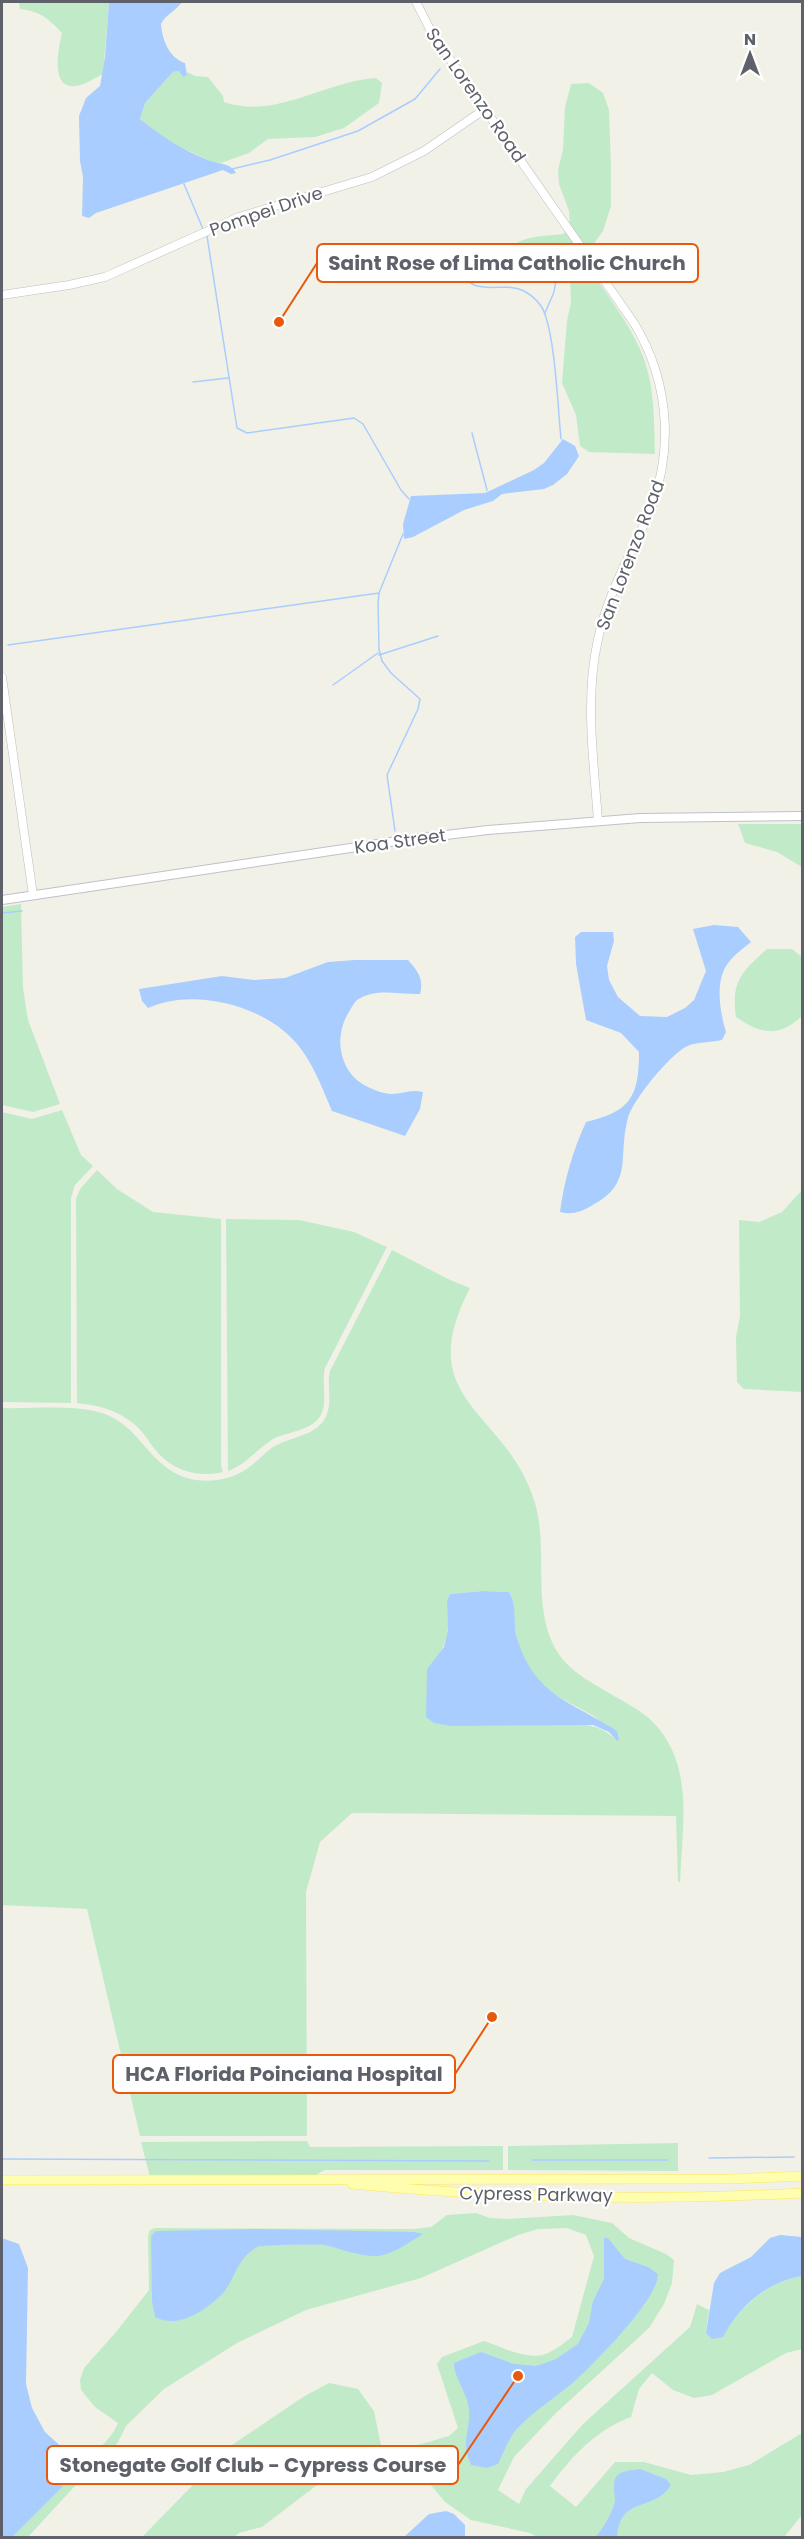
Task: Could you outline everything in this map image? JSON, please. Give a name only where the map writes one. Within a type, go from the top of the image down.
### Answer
[{"type":"main road","name":"Koa Street","points":[[2,900],[405,840],[488,830],[598,821],[802,816]]},
{"type":"main road","name":"Cypress Parkway","points":[[2,2180],[730,2179],[802,2176]]},
{"type":"main road","name":"Cypress Parkway","points":[[269,2180],[490,2194],[802,2193]]},
{"type":"street","name":"San Lorenzo Road","points":[[416,2],[433,35],[484,110],[634,322],[648,349],[662,393],[665,434],[662,472],[651,508],[607,605],[596,645],[591,700],[598,821]]},
{"type":"street","name":"Pompei Drive","points":[[2,295],[96,279],[122,270],[247,214],[381,173],[424,151],[484,110]]},
{"type":"street","points":[[2,677],[33,895]]},
{"type":"green space","points":[[19,2],[109,2],[103,74],[76,86],[62,81],[58,66],[62,33],[44,16],[20,9]]},
{"type":"green space","points":[[179,71],[187,75],[187,72],[195,76],[208,77],[223,96],[224,102],[243,106],[281,103],[357,81],[376,78],[382,83],[379,103],[344,128],[315,137],[268,139],[249,153],[221,163],[210,161],[159,136],[140,119],[145,103],[173,72]]},
{"type":"green space","points":[[589,83],[603,93],[609,110],[611,169],[611,206],[603,231],[593,245],[591,255],[570,225],[569,211],[559,184],[558,170],[563,150],[565,107],[571,84]]},
{"type":"green space","points":[[567,231],[589,263],[588,267],[623,317],[640,349],[651,387],[655,454],[589,452],[580,446],[576,415],[562,383],[567,321],[571,302],[570,277],[545,268],[503,272],[504,260],[514,245],[522,240],[563,234]]},
{"type":"green space","points":[[738,824],[802,824],[802,867],[777,852],[745,843]]},
{"type":"green space","points":[[21,904],[23,988],[28,1020],[60,1104],[33,1112],[2,1105],[2,907]]},
{"type":"green space","points":[[767,949],[792,949],[802,957],[802,1016],[785,1028],[769,1031],[753,1027],[736,1017],[735,1005],[737,986],[744,971]]},
{"type":"green space","points":[[62,1110],[81,1155],[93,1166],[75,1185],[71,1198],[71,1403],[2,1402],[2,1112],[32,1119]]},
{"type":"green space","points":[[97,1170],[117,1189],[153,1212],[221,1219],[221,1465],[223,1472],[205,1474],[179,1469],[164,1459],[141,1430],[128,1419],[107,1409],[77,1403],[76,1199],[80,1189]]},
{"type":"green space","points":[[802,1190],[802,1392],[744,1389],[737,1382],[736,1337],[740,1316],[739,1220],[759,1222],[782,1212]]},
{"type":"green space","points":[[226,1219],[299,1220],[354,1232],[387,1247],[325,1368],[324,1406],[319,1418],[304,1429],[273,1439],[241,1464],[228,1471]]},
{"type":"green space","points":[[392,1250],[470,1288],[454,1326],[451,1357],[457,1382],[469,1403],[505,1446],[522,1471],[535,1503],[539,1520],[543,1608],[546,1626],[556,1650],[561,1658],[581,1676],[648,1717],[666,1739],[675,1758],[681,1777],[683,1798],[680,1882],[678,1882],[676,1816],[352,1813],[320,1842],[306,1892],[307,2136],[140,2136],[87,1909],[2,1905],[2,1408],[65,1408],[102,1413],[124,1425],[156,1458],[175,1473],[194,1480],[215,1480],[244,1471],[274,1447],[320,1425],[329,1408],[330,1371]],"holes":[[[483,1591],[509,1592],[513,1603],[519,1646],[535,1677],[557,1696],[596,1717],[619,1740],[617,1741],[607,1732],[596,1727],[570,1724],[427,1669],[439,1655],[446,1639],[450,1594]]]},
{"type":"green space","points":[[307,2141],[310,2147],[503,2146],[503,2170],[325,2170],[314,2176],[150,2177],[141,2142]]},
{"type":"green space","points":[[678,2143],[678,2171],[508,2170],[508,2146]]},
{"type":"green space","points":[[476,2213],[490,2218],[507,2219],[573,2215],[612,2223],[629,2238],[666,2254],[674,2260],[672,2283],[664,2304],[649,2328],[556,2413],[514,2457],[498,2490],[519,2504],[526,2489],[583,2424],[690,2327],[697,2304],[709,2310],[706,2333],[722,2337],[737,2316],[755,2298],[777,2284],[802,2276],[802,2349],[786,2353],[712,2395],[694,2398],[673,2390],[652,2373],[639,2389],[631,2417],[618,2422],[586,2445],[550,2486],[576,2507],[615,2462],[644,2462],[691,2475],[723,2472],[749,2465],[802,2433],[802,2515],[785,2536],[537,2537],[530,2533],[471,2520],[445,2502],[415,2466],[397,2472],[388,2472],[362,2458],[317,2485],[262,2527],[239,2533],[234,2537],[142,2537],[232,2445],[303,2397],[329,2383],[358,2389],[374,2411],[383,2455],[449,2436],[458,2428],[437,2364],[442,2357],[484,2341],[516,2353],[541,2355],[555,2350],[572,2337],[594,2256],[586,2235],[567,2228],[538,2229],[518,2235],[421,2278],[306,2310],[237,2343],[164,2389],[126,2426],[118,2442],[102,2462],[74,2487],[28,2537],[3,2538],[105,2443],[118,2423],[95,2407],[81,2390],[80,2380],[84,2368],[149,2290],[148,2235],[150,2230],[155,2228],[414,2229],[431,2227],[447,2215]]},
{"type":"water","points":[[109,2],[182,2],[161,24],[167,47],[179,61],[185,63],[187,75],[183,77],[179,71],[173,72],[145,103],[140,119],[181,147],[198,156],[228,166],[236,173],[231,174],[223,170],[96,213],[89,218],[82,216],[83,177],[80,161],[79,116],[86,98],[100,86],[105,57]]},
{"type":"water","points":[[563,439],[575,446],[579,456],[567,474],[553,485],[544,489],[502,494],[493,501],[464,510],[413,537],[404,539],[403,524],[411,496],[485,493],[534,470],[544,463]]},
{"type":"water","points":[[714,925],[738,927],[751,942],[731,959],[721,978],[720,1006],[726,1032],[722,1040],[690,1045],[673,1056],[654,1077],[631,1110],[625,1132],[622,1168],[614,1188],[605,1197],[583,1210],[572,1213],[560,1212],[570,1166],[586,1122],[613,1113],[629,1100],[634,1091],[639,1068],[639,1052],[621,1033],[586,1020],[576,964],[575,937],[581,932],[613,932],[614,941],[607,966],[609,980],[618,997],[640,1016],[667,1017],[685,1008],[694,1000],[706,971],[693,929]]},
{"type":"water","points":[[408,960],[421,980],[420,994],[380,993],[357,1000],[341,1032],[340,1043],[345,1064],[358,1081],[385,1093],[423,1092],[420,1109],[405,1136],[332,1111],[306,1056],[288,1034],[271,1022],[252,1012],[209,1000],[188,999],[148,1008],[142,1001],[139,989],[222,976],[254,980],[285,978],[328,962]]},
{"type":"water","points":[[483,1591],[509,1592],[512,1597],[518,1641],[535,1675],[571,1705],[617,1731],[619,1740],[617,1741],[609,1732],[593,1725],[451,1726],[434,1723],[426,1717],[427,1669],[444,1647],[448,1630],[447,1601],[450,1594]]},
{"type":"water","points":[[260,2229],[423,2234],[396,2250],[378,2256],[358,2254],[325,2245],[257,2247],[239,2265],[225,2291],[198,2313],[172,2321],[155,2317],[152,2301],[151,2236],[156,2231]]},
{"type":"water","points":[[780,2235],[802,2237],[802,2276],[777,2284],[755,2297],[737,2315],[723,2337],[712,2339],[706,2333],[714,2283],[720,2273],[751,2257],[770,2238]]},
{"type":"water","points":[[2,2238],[19,2244],[28,2268],[26,2384],[32,2408],[45,2432],[76,2460],[76,2473],[11,2538],[2,2537]]},
{"type":"water","points":[[604,2238],[608,2238],[625,2259],[648,2267],[658,2274],[648,2299],[610,2346],[575,2381],[515,2431],[498,2464],[487,2468],[471,2465],[466,2448],[468,2404],[454,2363],[481,2352],[514,2364],[536,2366],[556,2359],[578,2344],[589,2323],[593,2301],[604,2279]]},
{"type":"water","points":[[640,2469],[666,2479],[671,2485],[663,2494],[631,2509],[624,2515],[617,2537],[595,2537],[613,2507],[615,2479],[625,2471]]},
{"type":"water","points":[[446,2511],[454,2514],[465,2525],[465,2537],[404,2537],[429,2514]]},
{"type":"waterway","points":[[232,169],[270,160],[358,131],[415,99],[440,69]]},
{"type":"waterway","points":[[184,184],[203,229]]},
{"type":"waterway","points":[[207,236],[237,428],[247,433],[354,418],[363,424],[401,490],[409,499]]},
{"type":"waterway","points":[[421,252],[474,285],[518,289],[529,294],[539,304],[546,317],[553,350],[561,439]]},
{"type":"waterway","points":[[545,313],[554,292],[556,280]]},
{"type":"waterway","points":[[193,382],[228,378]]},
{"type":"waterway","points":[[472,433],[487,490]]},
{"type":"waterway","points":[[395,831],[387,775],[418,709],[420,699],[391,673],[382,661],[379,649],[378,603],[379,593],[403,534]]},
{"type":"waterway","points":[[8,645],[379,593]]},
{"type":"waterway","points":[[379,655],[438,636]]},
{"type":"waterway","points":[[333,685],[378,653]]},
{"type":"waterway","points":[[2,913],[22,911]]},
{"type":"waterway","points":[[709,2158],[794,2157]]},
{"type":"waterway","points":[[2,2159],[489,2161]]},
{"type":"waterway","points":[[532,2160],[668,2160]]},
{"type":"place","name":"Saint Rose of Lima Catholic Church","points":[[279,322]]},
{"type":"place","name":"HCA Florida Poinciana Hospital","points":[[492,2017]]},
{"type":"place","name":"Stonegate Golf Club - Cypress Course","points":[[518,2376]]}]
